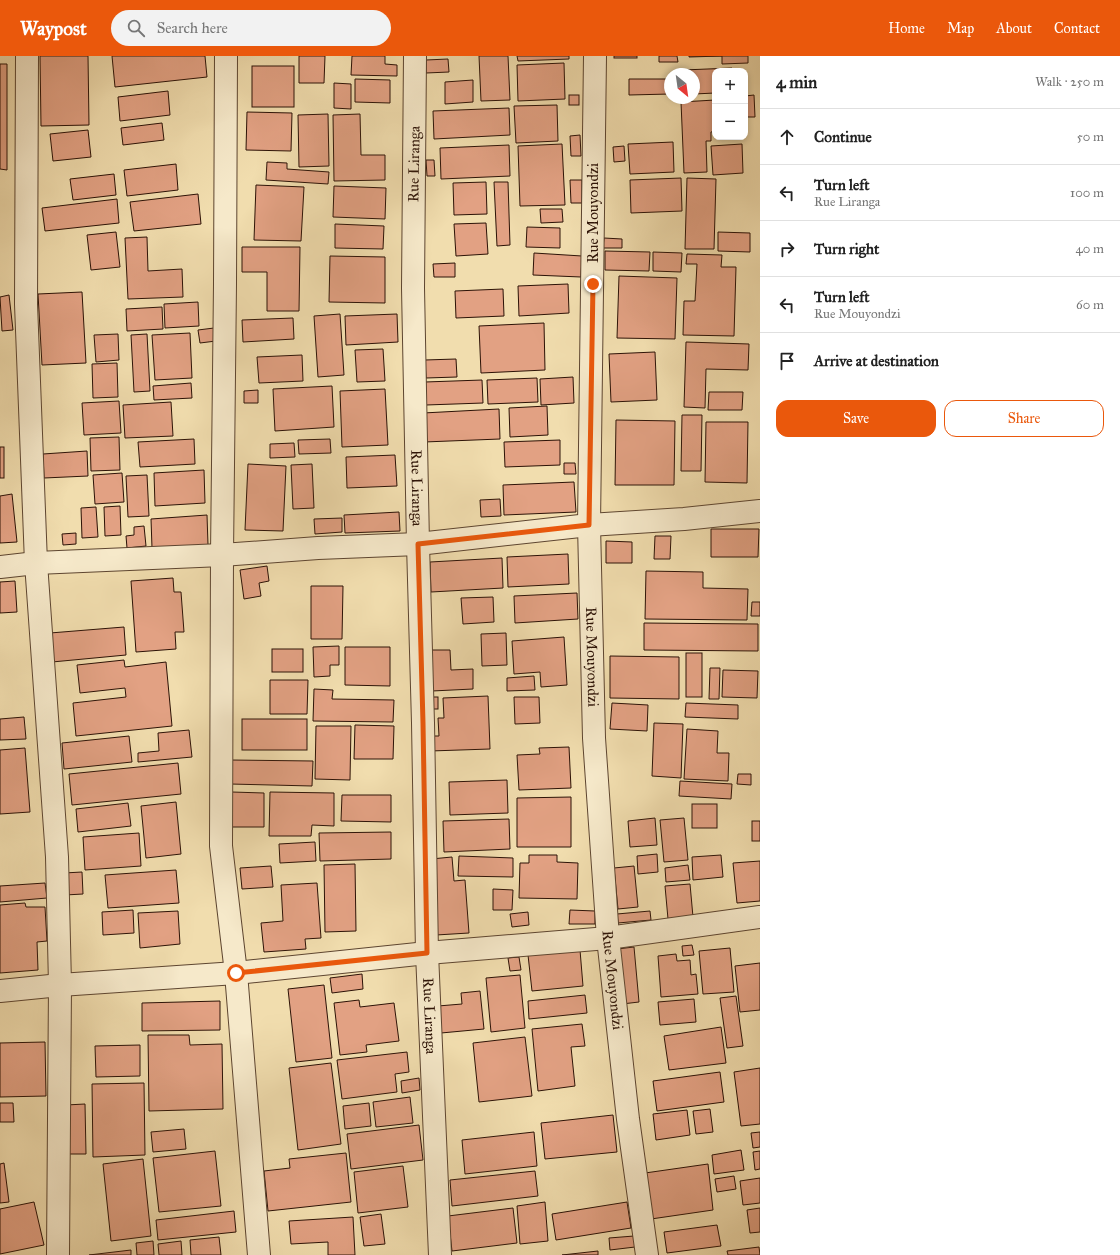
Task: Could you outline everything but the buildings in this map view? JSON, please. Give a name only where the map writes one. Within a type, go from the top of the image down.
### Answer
[{"type":"street","points":[[27,56],[26,304],[36,563],[57,857],[60,985],[58,1255]]},
{"type":"street","points":[[226,56],[226,284],[222,555],[221,846],[236,973],[260,1255]]},
{"type":"street","name":"Rue Liranga","points":[[415,56],[413,288],[418,544],[427,953],[440,1255]]},
{"type":"street","name":"Rue Mouyondzi","points":[[595,56],[589,525],[594,738],[608,938],[628,1119],[647,1255]]},
{"type":"street","points":[[0,567],[36,563],[222,555],[318,548],[418,544],[589,525],[684,519],[760,511]]},
{"type":"street","points":[[0,991],[60,985],[236,973],[427,953],[608,938],[760,917]]},
{"type":"route","points":[[236,973],[427,953],[418,544],[589,525],[593,284]]}]
